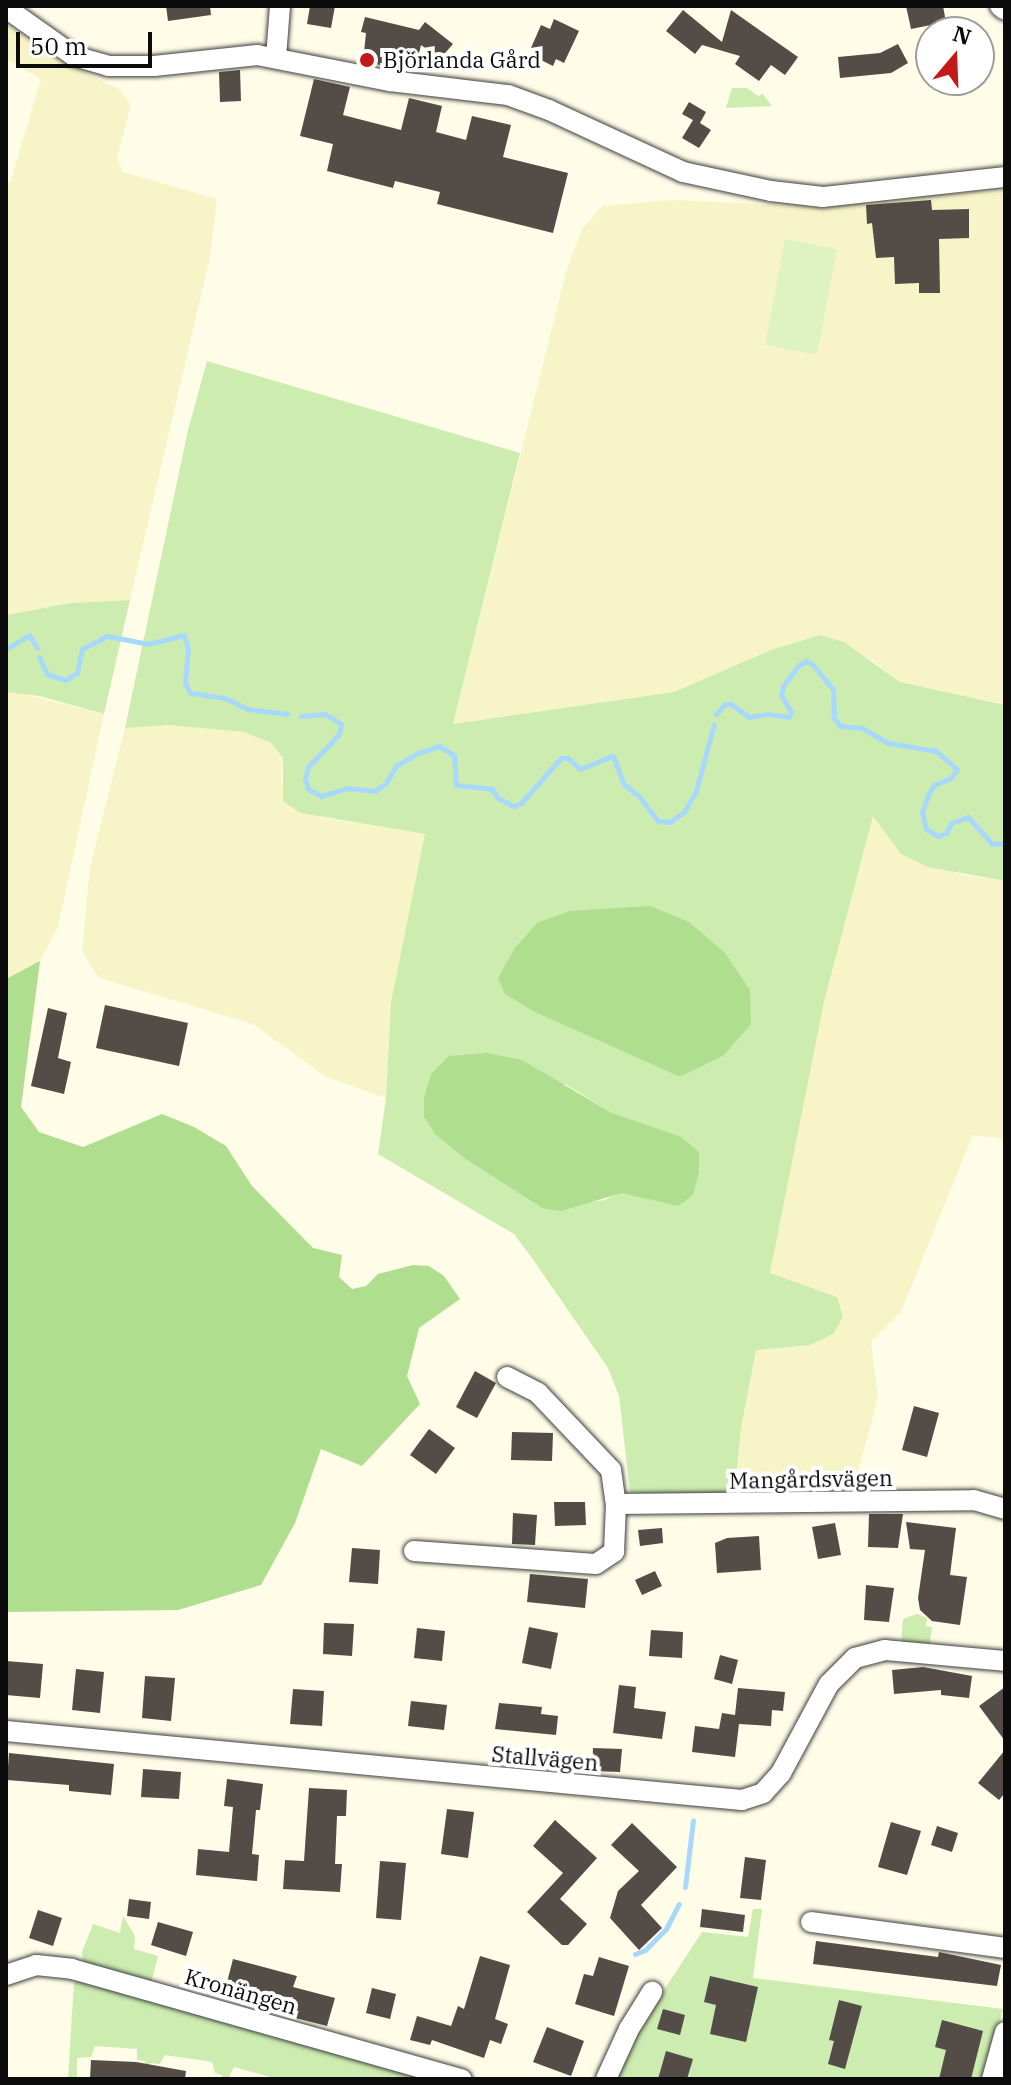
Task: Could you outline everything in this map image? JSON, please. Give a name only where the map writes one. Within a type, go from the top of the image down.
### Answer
[{"type":"street","points":[[276,58],[280,6]]},
{"type":"street","points":[[1000,6],[1005,10]]},
{"type":"street","points":[[6,8],[74,56],[108,66],[169,65],[234,55],[276,58],[390,81],[508,95],[549,110],[683,172],[771,191],[823,197],[1005,177]]},
{"type":"street","points":[[414,1551],[596,1564],[614,1552],[616,1504],[611,1470],[538,1393],[507,1377]]},
{"type":"street","name":"Mangårdsvägen","points":[[616,1504],[974,1500],[1005,1509]]},
{"type":"street","name":"Stallvägen","points":[[6,1731],[742,1800],[755,1798],[773,1783],[829,1684],[855,1658],[885,1650],[1005,1661]]},
{"type":"street","points":[[811,1922],[1005,1948]]},
{"type":"street","name":"Kronängen","points":[[6,1975],[36,1965],[72,1969],[462,2079]]},
{"type":"street","points":[[606,2079],[629,2029],[652,1992]]},
{"type":"street","points":[[992,2079],[1005,2032]]},
{"type":"shaded area","points":[[6,23],[52,56],[120,90],[131,105],[117,158],[123,172],[217,199],[210,257],[130,600],[70,603],[6,615],[6,182],[10,183],[41,79],[6,59]]},
{"type":"shaded area","points":[[1005,190],[1005,705],[900,682],[870,659],[820,635],[771,650],[674,692],[453,724],[566,272],[582,229],[602,206],[674,200],[785,205]]},
{"type":"shaded area","points":[[6,692],[104,714],[58,927],[40,961],[6,979]]},
{"type":"shaded area","points":[[169,725],[244,732],[271,743],[283,758],[281,783],[320,817],[426,834],[391,1002],[386,1098],[326,1077],[253,1024],[99,978],[82,951],[90,867],[125,728]]},
{"type":"shaded area","points":[[873,815],[901,854],[963,875],[1005,881],[1005,1139],[973,1135],[901,1312],[871,1342],[878,1398],[851,1497],[735,1499],[741,1427],[756,1350],[810,1345],[836,1297],[770,1273],[824,1002]]},
{"type":"green space","points":[[732,88],[747,88],[758,96],[763,94],[772,106],[726,108]]},
{"type":"green space","points":[[785,239],[837,249],[817,355],[765,345]]},
{"type":"green space","points":[[207,361],[520,453],[453,724],[674,692],[771,650],[820,635],[844,642],[900,682],[1005,705],[1005,881],[928,867],[901,854],[873,816],[824,1002],[770,1273],[837,1297],[843,1317],[833,1334],[810,1345],[756,1350],[741,1428],[734,1499],[630,1492],[619,1396],[608,1368],[532,1258],[514,1234],[378,1154],[386,1098],[391,1002],[425,834],[301,813],[283,801],[283,758],[271,743],[244,732],[169,725],[125,728],[188,430]],"holes":[[[578,1031],[723,1056],[680,1077]],[[565,1084],[612,1113],[678,1206],[622,1192],[605,1200],[542,1208],[467,1160]]]},
{"type":"green space","points":[[130,600],[104,714],[39,696],[6,692],[6,615],[70,603]]},
{"type":"green space","points":[[650,906],[689,922],[725,953],[750,990],[751,1024],[723,1056],[680,1077],[533,1011],[505,994],[498,978],[515,948],[537,923],[570,911]]},
{"type":"green space","points":[[40,961],[21,1107],[39,1132],[83,1147],[162,1114],[194,1127],[226,1146],[252,1186],[313,1248],[342,1255],[339,1277],[352,1289],[366,1286],[378,1274],[413,1265],[429,1266],[444,1276],[460,1299],[419,1328],[407,1376],[420,1404],[362,1466],[321,1449],[295,1523],[261,1585],[178,1610],[6,1612],[6,979]]},
{"type":"green space","points":[[487,1053],[522,1060],[612,1113],[681,1137],[699,1152],[699,1172],[693,1195],[678,1206],[622,1193],[561,1211],[542,1208],[467,1160],[436,1135],[424,1117],[424,1098],[431,1074],[449,1056]]},
{"type":"green space","points":[[917,1614],[927,1618],[926,1626],[932,1627],[926,1648],[901,1645],[903,1619]]},
{"type":"green space","points":[[753,1909],[762,1909],[753,1978],[1003,2009],[985,2079],[612,2079],[641,2025],[702,1932],[748,1937]]},
{"type":"green space","points":[[123,1916],[135,1936],[134,1949],[158,1956],[151,1983],[83,1963],[82,1952],[93,1924],[120,1933]]},
{"type":"green space","points":[[74,1982],[106,1982],[452,2079],[278,2079],[234,2067],[228,2079],[222,2079],[222,2075],[215,2073],[212,2062],[165,2055],[160,2064],[150,2063],[147,2079],[143,2079],[145,2061],[137,2060],[137,2049],[95,2046],[91,2057],[77,2058],[77,2079],[68,2079]]},
{"type":"building","points":[[166,6],[210,6],[211,15],[168,21]]},
{"type":"building","points":[[310,6],[335,6],[331,28],[307,24]]},
{"type":"building","points":[[906,6],[943,6],[945,16],[915,16],[915,28],[911,29]]},
{"type":"building","points":[[683,10],[722,42],[731,10],[798,57],[785,75],[771,65],[759,81],[735,64],[740,56],[702,45],[695,54],[666,31]]},
{"type":"building","points":[[365,17],[419,30],[425,22],[453,44],[440,59],[421,45],[415,71],[363,62],[366,33],[361,32]]},
{"type":"building","points":[[554,19],[579,31],[564,63],[556,59],[553,66],[535,57],[538,51],[531,48],[541,25],[550,29]]},
{"type":"building","points":[[898,44],[908,63],[891,73],[840,78],[838,57],[880,53]]},
{"type":"building","points":[[240,70],[241,101],[220,102],[219,72]]},
{"type":"building","points":[[314,79],[350,87],[343,115],[401,130],[409,98],[442,106],[436,132],[466,140],[472,116],[511,125],[503,157],[568,173],[553,233],[437,204],[440,192],[395,181],[393,188],[327,171],[333,144],[300,136]]},
{"type":"building","points":[[689,102],[706,112],[700,123],[711,130],[699,148],[682,138],[693,120],[682,114]]},
{"type":"building","points":[[931,200],[932,210],[969,209],[969,238],[939,239],[940,293],[919,293],[919,283],[895,284],[894,257],[876,258],[872,223],[867,224],[866,205]]},
{"type":"building","points":[[105,1005],[188,1023],[179,1066],[96,1048]]},
{"type":"building","points":[[48,1008],[67,1013],[58,1058],[71,1062],[64,1094],[31,1086]]},
{"type":"building","points":[[475,1371],[496,1383],[477,1418],[456,1407]]},
{"type":"building","points":[[914,1406],[939,1413],[927,1457],[902,1450]]},
{"type":"building","points":[[429,1429],[455,1448],[436,1474],[410,1455]]},
{"type":"building","points":[[512,1432],[553,1433],[552,1461],[511,1460]]},
{"type":"building","points":[[554,1502],[585,1502],[586,1525],[555,1526]]},
{"type":"building","points":[[513,1513],[537,1515],[535,1545],[512,1544]]},
{"type":"building","points":[[869,1514],[903,1514],[898,1548],[868,1547]]},
{"type":"building","points":[[906,1522],[956,1528],[950,1575],[967,1577],[960,1625],[932,1621],[920,1610],[918,1598],[925,1550],[910,1549]]},
{"type":"building","points":[[835,1523],[841,1555],[818,1559],[812,1527]]},
{"type":"building","points":[[662,1528],[663,1543],[640,1546],[638,1530]]},
{"type":"building","points":[[759,1536],[761,1570],[717,1573],[715,1543],[727,1538]]},
{"type":"building","points":[[352,1548],[380,1550],[378,1584],[349,1582]]},
{"type":"building","points":[[655,1571],[662,1586],[642,1595],[635,1580]]},
{"type":"building","points":[[530,1574],[588,1579],[585,1608],[527,1602]]},
{"type":"building","points":[[866,1585],[894,1588],[889,1622],[864,1620]]},
{"type":"building","points":[[324,1623],[354,1624],[352,1656],[323,1654]]},
{"type":"building","points":[[529,1627],[558,1633],[551,1669],[522,1663]]},
{"type":"building","points":[[417,1628],[445,1631],[442,1661],[414,1658]]},
{"type":"building","points":[[651,1630],[683,1632],[682,1658],[649,1656]]},
{"type":"building","points":[[720,1655],[738,1660],[732,1684],[714,1679]]},
{"type":"building","points":[[6,1661],[43,1664],[40,1698],[6,1695]]},
{"type":"building","points":[[923,1667],[972,1676],[969,1698],[941,1695],[941,1690],[894,1694],[892,1670]]},
{"type":"building","points":[[76,1669],[104,1672],[100,1713],[72,1710]]},
{"type":"building","points":[[145,1676],[175,1678],[171,1721],[142,1718]]},
{"type":"building","points":[[619,1685],[636,1687],[634,1708],[666,1712],[662,1739],[613,1733]]},
{"type":"building","points":[[1005,1687],[1005,1741],[979,1706]]},
{"type":"building","points":[[738,1688],[785,1692],[783,1711],[772,1710],[771,1726],[739,1724],[735,1757],[692,1752],[695,1726],[719,1729],[722,1713],[735,1715]]},
{"type":"building","points":[[293,1689],[324,1691],[322,1726],[290,1724]]},
{"type":"building","points":[[411,1701],[447,1705],[444,1730],[408,1726]]},
{"type":"building","points":[[499,1703],[542,1707],[541,1714],[558,1716],[556,1735],[495,1729]]},
{"type":"building","points":[[593,1748],[622,1749],[620,1772],[592,1771]]},
{"type":"building","points":[[1005,1750],[1005,1793],[999,1800],[978,1783]]},
{"type":"building","points":[[9,1753],[114,1764],[111,1795],[69,1791],[69,1785],[7,1780]]},
{"type":"building","points":[[143,1769],[181,1772],[179,1799],[141,1797]]},
{"type":"building","points":[[227,1779],[263,1784],[260,1810],[256,1810],[252,1854],[259,1855],[257,1881],[196,1875],[198,1849],[229,1852],[233,1807],[224,1806]]},
{"type":"building","points":[[309,1788],[347,1790],[346,1816],[337,1816],[335,1864],[342,1864],[340,1892],[283,1889],[285,1860],[304,1861]]},
{"type":"building","points":[[447,1809],[474,1812],[468,1858],[441,1854]]},
{"type":"building","points":[[555,1820],[597,1858],[560,1899],[587,1924],[568,1945],[562,1945],[527,1912],[563,1873],[533,1846]]},
{"type":"building","points":[[891,1822],[921,1831],[907,1875],[878,1867]]},
{"type":"building","points":[[632,1823],[677,1867],[641,1905],[662,1928],[639,1950],[610,1918],[618,1891],[639,1871],[611,1845]]},
{"type":"building","points":[[937,1826],[958,1833],[952,1852],[931,1845]]},
{"type":"building","points":[[745,1857],[766,1860],[761,1900],[740,1898]]},
{"type":"building","points":[[380,1861],[406,1863],[401,1920],[376,1918]]},
{"type":"building","points":[[129,1899],[151,1902],[149,1919],[127,1916]]},
{"type":"building","points":[[702,1909],[745,1915],[743,1932],[700,1927]]},
{"type":"building","points":[[38,1910],[62,1918],[53,1946],[29,1938]]},
{"type":"building","points":[[158,1922],[193,1932],[186,1956],[151,1945]]},
{"type":"building","points":[[816,1941],[938,1957],[939,1952],[1001,1965],[997,1986],[813,1964]]},
{"type":"building","points":[[480,1956],[510,1965],[495,2019],[508,2024],[501,2044],[490,2040],[484,2058],[432,2040],[430,2045],[410,2040],[417,2016],[451,2026],[458,2006],[464,2009]]},
{"type":"building","points":[[599,1957],[629,1966],[614,2016],[575,2004],[584,1974],[593,1976]]},
{"type":"building","points":[[233,1959],[297,1976],[293,1987],[335,1998],[327,2026],[271,2012],[273,2003],[225,1990]]},
{"type":"building","points":[[710,1976],[758,1987],[746,2042],[710,2034],[716,2005],[704,2002]]},
{"type":"building","points":[[372,1988],[396,1994],[390,2019],[366,2013]]},
{"type":"building","points":[[839,2000],[862,2006],[845,2069],[828,2064],[834,2041],[829,2040]]},
{"type":"building","points":[[663,2009],[685,2015],[680,2035],[657,2029]]},
{"type":"building","points":[[942,2020],[983,2031],[971,2079],[939,2079],[946,2050],[935,2047]]},
{"type":"building","points":[[547,2027],[584,2041],[571,2076],[533,2062]]},
{"type":"building","points":[[666,2051],[693,2059],[687,2079],[658,2079]]},
{"type":"building","points":[[91,2060],[136,2062],[186,2071],[185,2079],[90,2079]]},
{"type":"waterway","points":[[6,649],[29,635],[37,648]]},
{"type":"waterway","points":[[39,657],[47,674],[65,680],[77,673],[82,649],[108,636],[148,644],[184,635],[188,649],[185,683],[190,693],[225,698],[248,709],[288,714]]},
{"type":"waterway","points":[[716,714],[725,704],[731,704],[749,717],[769,714],[789,717],[791,712],[781,695],[783,686],[799,665],[806,661],[833,689],[834,718],[840,726],[862,728],[888,743],[936,751],[957,769],[951,778],[934,785],[928,795],[922,812],[926,829],[938,836],[946,833],[951,823],[968,817],[992,844],[1005,843]]},
{"type":"waterway","points":[[301,716],[325,714],[341,724],[339,734],[308,767],[305,779],[308,789],[321,796],[347,788],[375,791],[386,783],[396,766],[418,753],[439,746],[454,755],[456,785],[492,789],[498,798],[514,806],[521,803],[561,758],[568,758],[580,769],[613,756],[624,784],[639,796],[658,821],[670,822],[684,812],[696,791],[714,724]]},
{"type":"waterway","points":[[685,1887],[693,1820]]},
{"type":"waterway","points":[[635,1954],[645,1950],[666,1929],[679,1904]]},
{"type":"place","name":"Björlanda Gård","points":[[367,60]]}]
